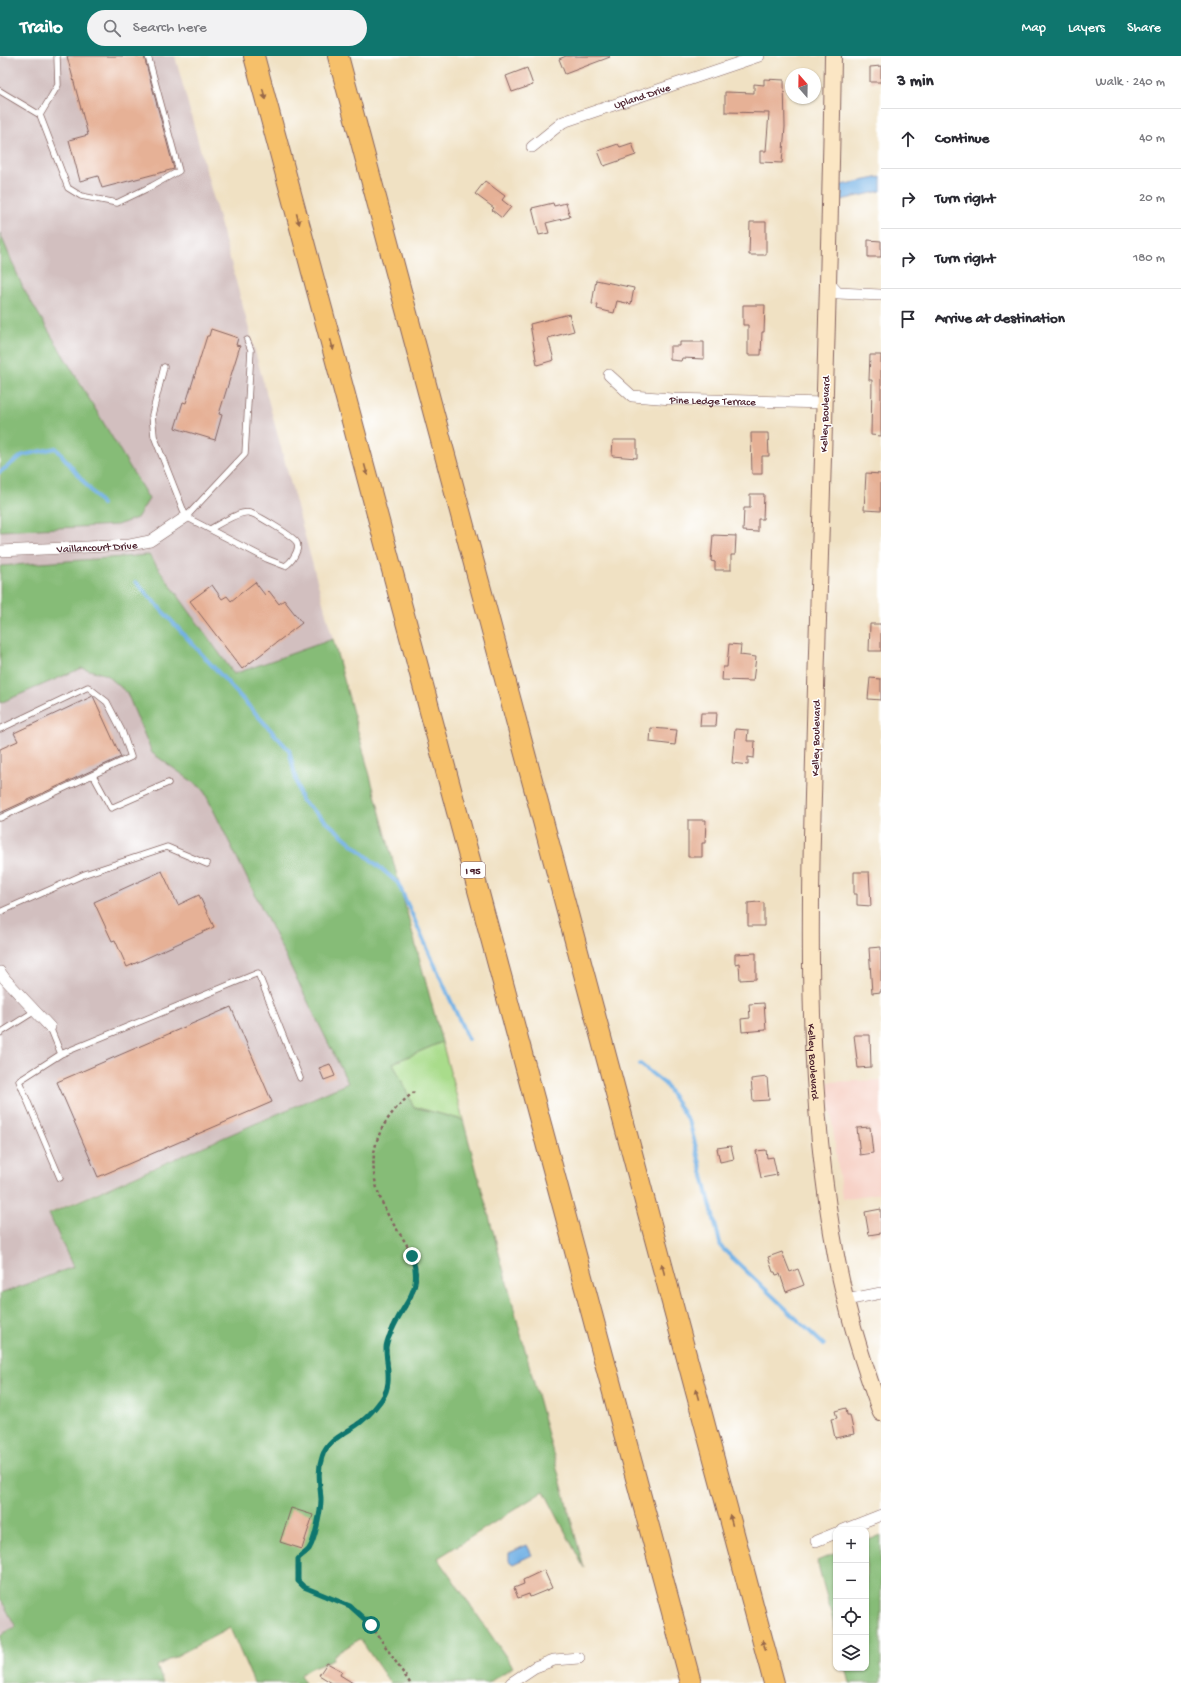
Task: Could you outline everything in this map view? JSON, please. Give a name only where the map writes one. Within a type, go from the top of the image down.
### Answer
[{"type":"highway","name":"I 95","points":[[254,56],[691,1683]]},
{"type":"highway","points":[[338,56],[774,1683]]},
{"type":"main road","name":"Kelley Boulevard","points":[[833,56],[825,403],[811,882],[812,1031],[821,1154],[837,1261],[863,1361],[881,1413]]},
{"type":"street","name":"Upland Drive","points":[[532,147],[563,122],[759,56]]},
{"type":"street","points":[[827,281],[838,293],[881,295]]},
{"type":"street","name":"Pine Ledge Terrace","points":[[609,375],[632,396],[672,399],[825,403]]},
{"type":"street","name":"Vaillancourt Drive","points":[[0,551],[130,545],[150,541],[186,517]]},
{"type":"street","points":[[0,972],[4,979],[50,1027]]},
{"type":"street","points":[[846,1300],[881,1293]]},
{"type":"street","points":[[851,1527],[881,1515]]},
{"type":"street","points":[[816,1541],[833,1534]]},
{"type":"street","points":[[511,1683],[535,1667],[554,1660],[579,1658]]},
{"type":"lane","points":[[40,115],[58,85],[57,56]]},
{"type":"lane","points":[[0,91],[1,93],[40,115],[68,188],[81,196],[117,203],[179,171],[148,56]]},
{"type":"lane","points":[[186,517],[245,454],[251,350],[247,340]]},
{"type":"lane","points":[[164,366],[152,415],[154,436],[186,517],[210,530],[267,559],[286,566],[290,563],[297,548],[297,542],[290,535],[250,512],[241,513],[210,530]]},
{"type":"lane","points":[[0,729],[88,687],[107,702],[122,731],[131,758],[0,818]]},
{"type":"lane","points":[[93,775],[111,808],[168,783]]},
{"type":"lane","points":[[0,912],[85,874],[167,848],[207,864]]},
{"type":"lane","points":[[60,1178],[19,1081],[61,1054],[258,973],[300,1078]]},
{"type":"lane","points":[[0,1033],[35,1011]]},
{"type":"lane","points":[[50,1027],[61,1054]]},
{"type":"path","points":[[410,1683],[364,1617],[350,1606],[304,1587],[298,1581],[298,1559],[308,1550],[313,1540],[321,1501],[319,1468],[322,1456],[327,1446],[361,1422],[384,1396],[388,1382],[386,1348],[388,1338],[395,1322],[411,1297],[416,1282],[416,1267],[412,1256],[386,1211],[378,1190],[374,1173],[373,1152],[379,1132],[400,1103],[414,1092]]},
{"type":"shaded area","points":[[0,56],[175,56],[442,1042],[49,1213],[73,1267],[0,1294]]},
{"type":"shaded area","points":[[881,1080],[881,1193],[842,1199],[827,1082]]},
{"type":"shaded area","points":[[0,1598],[16,1627],[0,1635]]},
{"type":"green space","points":[[0,233],[23,288],[149,499],[137,518],[117,525],[0,531]]},
{"type":"green space","points":[[149,555],[234,674],[333,639],[442,1042],[393,1063],[414,1107],[463,1120],[584,1568],[544,1491],[438,1558],[513,1667],[488,1683],[390,1683],[360,1639],[334,1655],[333,1659],[313,1667],[300,1675],[305,1683],[254,1683],[230,1628],[157,1666],[163,1683],[0,1683],[0,1635],[16,1627],[0,1598],[0,1294],[73,1267],[49,1214],[348,1083],[203,789],[152,753],[127,693],[107,675],[82,668],[0,703],[0,566]]},
{"type":"green space","points":[[442,1042],[463,1120],[414,1107],[393,1063]]},
{"type":"green space","points":[[881,1535],[881,1683],[850,1683],[847,1671],[869,1671],[869,1540]]},
{"type":"green space","points":[[833,1554],[833,1620],[817,1561]]},
{"type":"water","points":[[881,177],[881,191],[841,200],[841,185]]},
{"type":"water","points":[[527,1545],[532,1555],[513,1564],[509,1561],[509,1553]]},
{"type":"building","points":[[67,56],[144,56],[174,169],[102,188],[98,176],[80,181],[69,140],[88,135]]},
{"type":"building","points":[[566,56],[610,57],[565,74],[559,59]]},
{"type":"building","points":[[881,66],[881,82],[870,82],[870,67]]},
{"type":"building","points":[[527,68],[533,85],[512,92],[506,76]]},
{"type":"building","points":[[764,79],[784,80],[785,127],[782,163],[760,162],[760,151],[766,151],[769,113],[725,112],[725,92],[754,93],[754,84],[764,85]]},
{"type":"building","points":[[632,143],[636,155],[604,166],[598,151],[618,144],[620,147]]},
{"type":"building","points":[[485,181],[505,196],[502,200],[511,207],[502,218],[492,210],[494,208],[475,194]]},
{"type":"building","points":[[553,203],[554,206],[566,203],[570,217],[546,223],[549,233],[539,235],[532,208]]},
{"type":"building","points":[[750,222],[766,222],[766,255],[749,255]]},
{"type":"building","points":[[868,240],[881,241],[881,257],[868,257]]},
{"type":"building","points":[[596,280],[634,288],[631,304],[617,301],[614,313],[597,309],[598,305],[592,304]]},
{"type":"building","points":[[743,305],[765,305],[761,355],[748,355],[748,325],[743,325]]},
{"type":"building","points":[[569,314],[574,331],[548,338],[554,360],[537,365],[530,324]]},
{"type":"building","points":[[211,329],[238,338],[236,345],[240,346],[219,414],[222,415],[215,440],[175,428],[183,402],[186,403],[207,336],[209,336]]},
{"type":"building","points":[[680,342],[704,342],[704,359],[682,358],[681,361],[670,360],[670,346],[680,346]]},
{"type":"building","points":[[870,355],[881,355],[881,436],[871,435],[872,380],[869,380]]},
{"type":"building","points":[[751,433],[768,433],[769,456],[762,456],[762,474],[752,474]]},
{"type":"building","points":[[613,440],[637,440],[637,458],[612,456]]},
{"type":"building","points":[[866,473],[881,474],[881,511],[864,510]]},
{"type":"building","points":[[750,494],[764,494],[763,519],[758,519],[758,532],[743,531],[744,508],[750,508]]},
{"type":"building","points":[[713,535],[736,536],[735,555],[731,555],[731,570],[715,570],[715,562],[711,561]]},
{"type":"building","points":[[255,582],[265,595],[269,591],[279,604],[284,600],[302,623],[242,669],[190,601],[212,585],[222,599],[227,596],[231,601]]},
{"type":"building","points":[[870,624],[881,624],[881,651],[869,651]]},
{"type":"building","points":[[729,644],[741,645],[740,655],[756,657],[753,681],[722,680],[723,667],[727,667]]},
{"type":"building","points":[[870,678],[881,679],[881,700],[868,699]]},
{"type":"building","points":[[93,696],[121,757],[0,813],[0,749],[18,741],[14,733]]},
{"type":"building","points":[[701,713],[717,713],[716,726],[700,726]]},
{"type":"building","points":[[651,728],[677,730],[675,745],[650,742]]},
{"type":"building","points":[[735,729],[748,730],[747,741],[755,741],[754,758],[748,757],[748,765],[732,763]]},
{"type":"building","points":[[688,820],[706,820],[705,843],[702,843],[702,857],[688,857]]},
{"type":"building","points":[[162,871],[178,905],[199,895],[214,927],[127,967],[115,940],[112,941],[94,902]]},
{"type":"building","points":[[854,872],[869,872],[871,906],[857,905],[857,894],[854,894]]},
{"type":"building","points":[[748,903],[764,903],[764,926],[748,926]]},
{"type":"building","points":[[881,947],[881,992],[872,993],[869,948]]},
{"type":"building","points":[[756,953],[756,979],[740,980],[739,963],[735,964],[735,954]]},
{"type":"building","points":[[764,1003],[766,1030],[742,1032],[741,1019],[750,1018],[749,1004]]},
{"type":"building","points":[[231,1007],[272,1102],[98,1177],[57,1082]]},
{"type":"building","points":[[854,1035],[870,1035],[871,1067],[858,1068]]},
{"type":"building","points":[[330,1064],[335,1076],[324,1080],[319,1068]]},
{"type":"building","points":[[767,1077],[769,1100],[753,1101],[751,1079]]},
{"type":"building","points":[[870,1127],[873,1153],[860,1155],[857,1128]]},
{"type":"building","points":[[731,1146],[734,1159],[720,1162],[717,1148]]},
{"type":"building","points":[[766,1150],[767,1158],[773,1157],[777,1175],[761,1178],[756,1151]]},
{"type":"building","points":[[881,1209],[881,1233],[869,1235],[865,1212]]},
{"type":"building","points":[[782,1252],[790,1272],[798,1269],[804,1285],[786,1292],[780,1274],[776,1275],[775,1272],[773,1272],[768,1257]]},
{"type":"building","points":[[846,1408],[847,1415],[850,1415],[854,1434],[835,1438],[831,1419],[837,1418],[835,1411]]},
{"type":"building","points":[[291,1508],[313,1515],[302,1549],[280,1542]]},
{"type":"building","points":[[544,1570],[552,1588],[530,1597],[529,1594],[518,1598],[514,1588],[524,1584],[523,1580]]},
{"type":"building","points":[[327,1663],[342,1671],[340,1675],[353,1683],[332,1683],[319,1675]]},
{"type":"waterway","points":[[0,472],[23,455],[56,448],[102,504]]},
{"type":"waterway","points":[[136,582],[289,750],[301,800],[398,883],[468,1039]]},
{"type":"waterway","points":[[640,1064],[665,1084],[690,1124],[721,1247],[824,1345]]},
{"type":"route","points":[[371,1625],[364,1617],[350,1606],[304,1587],[298,1581],[298,1559],[308,1550],[313,1540],[321,1501],[319,1468],[322,1456],[327,1446],[336,1438],[361,1422],[384,1396],[388,1382],[386,1348],[388,1338],[395,1322],[411,1297],[416,1282],[416,1267],[412,1256]]}]
